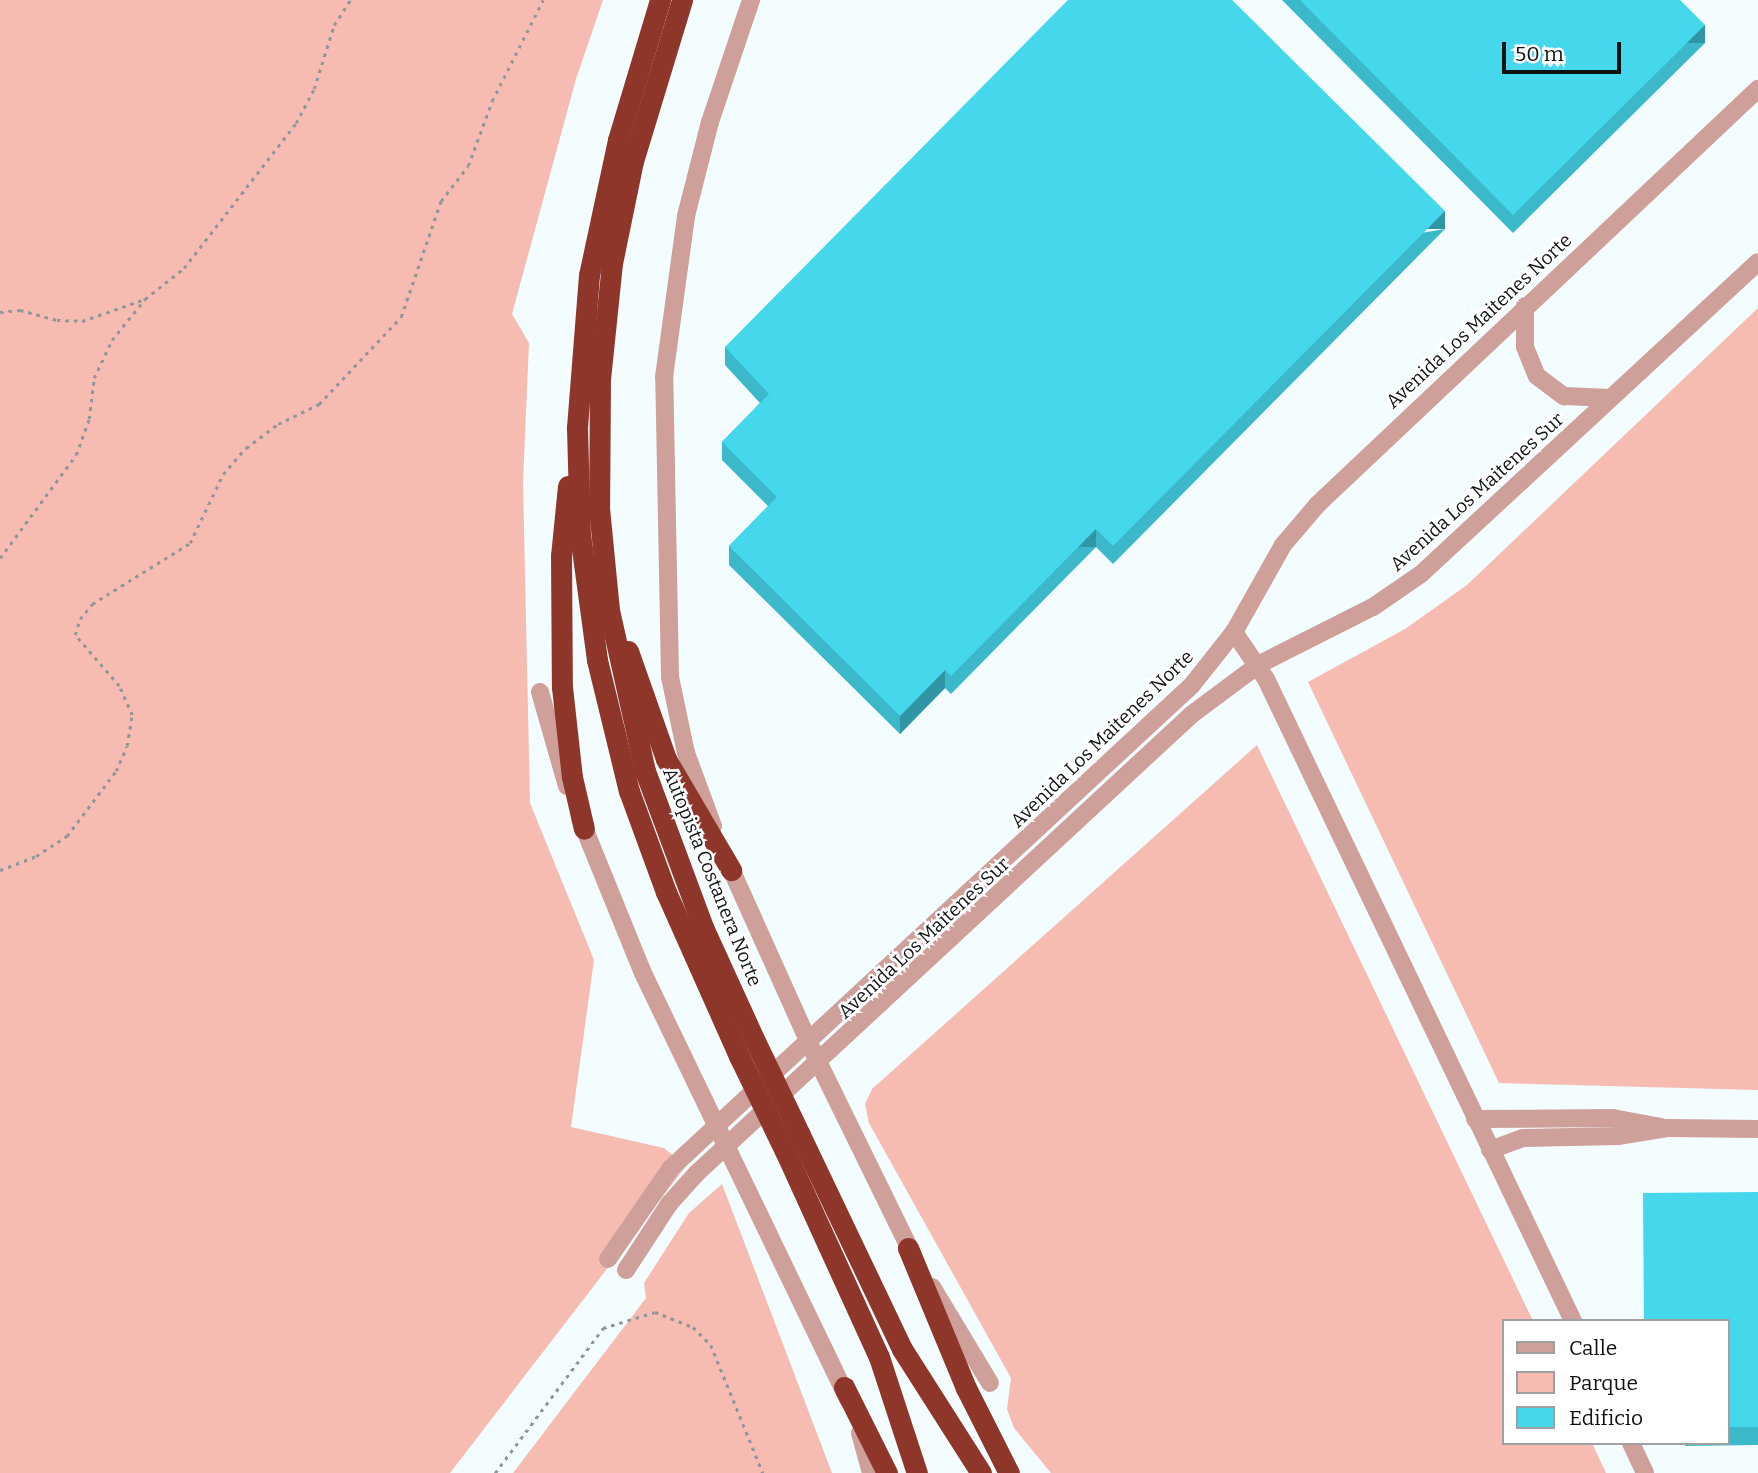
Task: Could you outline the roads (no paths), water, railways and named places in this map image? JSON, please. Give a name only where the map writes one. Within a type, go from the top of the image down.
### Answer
[{"type":"highway","points":[[584,829],[567,743],[561,658],[561,556],[577,428],[586,300],[603,204],[660,0]]},
{"type":"highway","name":"Autopista Costanera Norte","points":[[682,0],[633,161],[612,264],[600,379],[599,508],[609,610],[645,771],[694,904],[755,1041],[908,1360],[981,1473]]},
{"type":"highway","points":[[577,428],[583,570],[614,735],[666,892],[879,1357],[917,1473]]},
{"type":"highway","points":[[599,508],[627,647],[653,729],[684,795],[731,870]]},
{"type":"highway","points":[[908,1248],[966,1388],[1009,1473]]},
{"type":"highway","points":[[844,1387],[887,1473]]},
{"type":"street","points":[[751,0],[710,122],[686,216],[670,311],[663,416],[670,677],[686,753],[731,870],[809,1043],[908,1248],[990,1383]]},
{"type":"street","name":"Avenida Los Maitenes Norte","points":[[608,1259],[662,1178],[985,881],[1192,685],[1234,632],[1297,526],[1525,306],[1758,89]]},
{"type":"street","name":"Avenida Los Maitenes Sur","points":[[626,1270],[682,1188],[819,1064],[1191,715],[1258,665],[1373,607],[1421,574],[1758,262]]},
{"type":"street","points":[[1525,306],[1525,347],[1537,376],[1564,396],[1611,398]]},
{"type":"street","points":[[1234,632],[1258,665],[1572,1319]]},
{"type":"street","points":[[540,692],[584,829],[620,922],[844,1387],[871,1473]]},
{"type":"street","points":[[985,881],[999,896]]},
{"type":"street","points":[[1475,1119],[1613,1118],[1668,1128],[1758,1129]]},
{"type":"street","points":[[1490,1150],[1523,1138],[1618,1136],[1668,1128]]},
{"type":"street","points":[[1632,1445],[1645,1473]]}]
